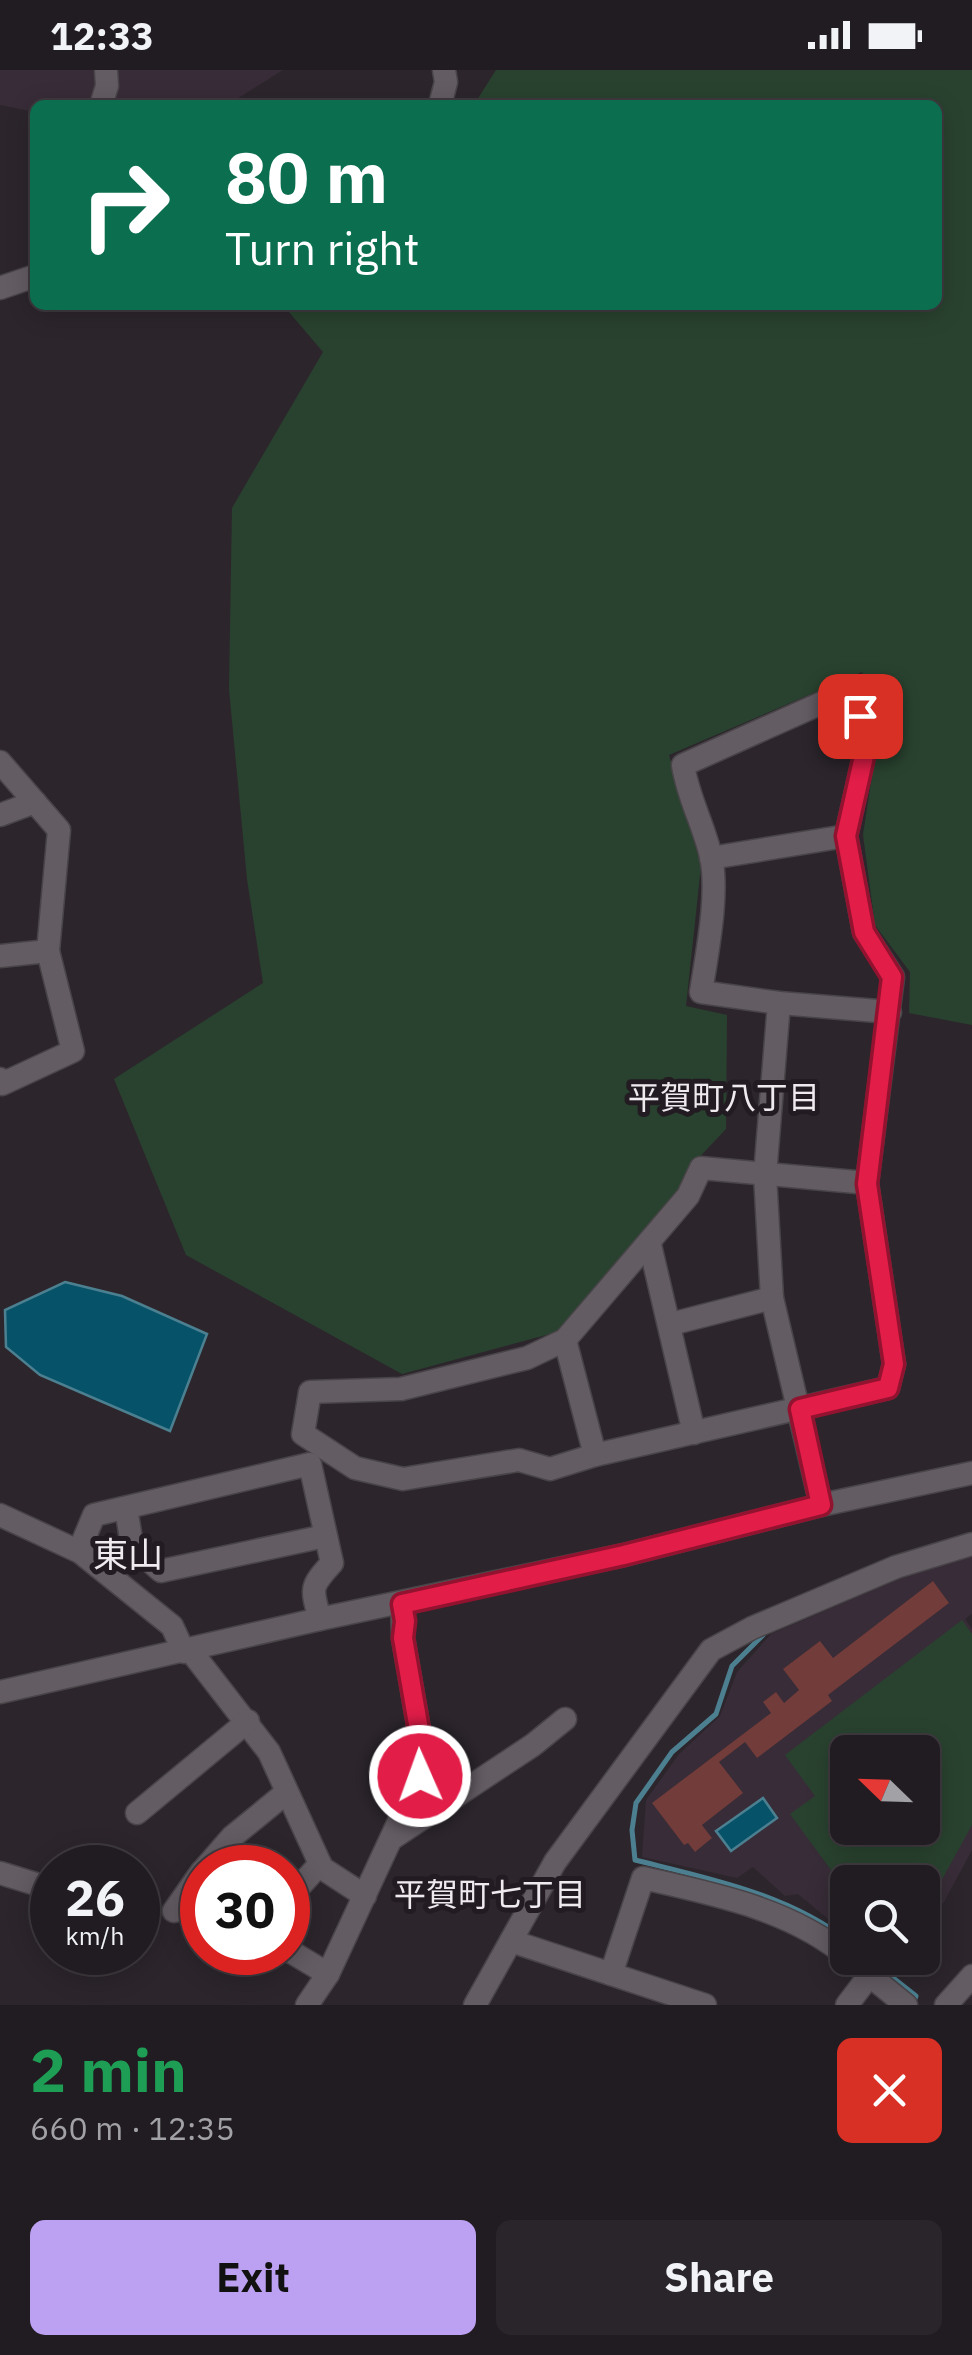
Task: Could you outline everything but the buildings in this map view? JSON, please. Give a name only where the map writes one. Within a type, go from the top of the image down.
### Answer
[{"type":"street","points":[[103,100],[106,70]]},
{"type":"street","points":[[441,100],[446,82],[444,70]]},
{"type":"street","points":[[0,288],[30,278]]},
{"type":"street","points":[[867,1184],[701,1168],[688,1196],[650,1245],[565,1340],[527,1358],[401,1389],[310,1392],[303,1434],[355,1468],[403,1479],[519,1460],[550,1469],[594,1454],[888,1388],[894,1364],[867,1184],[874,1104],[890,1012],[892,977],[864,932],[846,836],[867,743],[852,689],[684,765],[688,792],[712,858],[711,926],[701,992],[890,1012]]},
{"type":"street","points":[[0,762],[59,830],[48,951],[73,1051],[2,1084],[0,1079]]},
{"type":"street","points":[[0,815],[34,802]]},
{"type":"street","points":[[712,858],[846,836]]},
{"type":"street","points":[[0,956],[48,951]]},
{"type":"street","points":[[779,1003],[765,1176],[772,1298],[821,1505]]},
{"type":"street","points":[[650,1245],[694,1433]]},
{"type":"street","points":[[671,1324],[772,1298]]},
{"type":"street","points":[[565,1340],[594,1454]]},
{"type":"street","points":[[78,1551],[94,1515],[310,1464],[332,1564],[314,1583],[312,1594],[320,1618]]},
{"type":"street","points":[[0,1692],[320,1618],[624,1555],[821,1505],[972,1473]]},
{"type":"street","points":[[126,1508],[132,1545],[161,1571],[326,1536]]},
{"type":"street","points":[[0,1515],[78,1551],[172,1626],[187,1651],[248,1720],[269,1752],[320,1864],[366,1896]]},
{"type":"street","points":[[474,2005],[555,1862],[712,1650],[752,1628],[896,1567],[972,1544]]},
{"type":"street","points":[[307,2005],[328,1974],[420,1776],[422,1747],[403,1638],[402,1604]]},
{"type":"street","points":[[394,1837],[533,1745],[565,1718]]},
{"type":"street","points":[[137,1812],[248,1720]]},
{"type":"street","points":[[225,1845],[287,1792]]},
{"type":"street","points":[[310,1875],[320,1864]]},
{"type":"street","points":[[0,1873],[30,1882]]},
{"type":"street","points":[[611,1974],[643,1878],[734,1898],[830,1942]]},
{"type":"street","points":[[174,1911],[180,1903]]},
{"type":"street","points":[[511,1941],[705,2005]]},
{"type":"street","points":[[310,1963],[328,1974]]},
{"type":"street","points":[[847,2005],[869,1976],[906,2005]]},
{"type":"street","points":[[946,2005],[972,1976]]},
{"type":"shaded area","points":[[0,70],[283,70],[235,100],[30,100],[30,111],[0,105]]},
{"type":"shaded area","points":[[972,1556],[972,1614],[965,1619],[972,1629],[972,1850],[940,1906],[940,1865],[830,1865],[830,1921],[798,1894],[785,1896],[753,1867],[737,1878],[642,1857],[646,1800],[679,1754],[720,1716],[737,1672],[771,1634],[897,1580]]},
{"type":"green space","points":[[496,70],[972,70],[972,1025],[909,1013],[910,972],[875,925],[863,835],[878,737],[862,672],[669,755],[701,866],[686,1006],[727,1015],[726,1129],[692,1165],[681,1189],[557,1332],[402,1374],[186,1255],[114,1079],[263,983],[247,879],[229,689],[232,508],[323,352],[287,310],[942,310],[942,100],[477,100]]},
{"type":"green space","points":[[962,1620],[972,1634],[972,1825],[940,1883],[940,1865],[830,1865],[830,1869],[790,1814],[815,1796],[785,1755]]},
{"type":"water","points":[[65,1282],[122,1296],[207,1334],[170,1431],[40,1375],[6,1347],[5,1310]]},
{"type":"water","points":[[763,1798],[777,1818],[731,1851],[716,1831]]},
{"type":"waterway","points":[[763,1635],[732,1666],[716,1714],[672,1752],[636,1803],[632,1830],[635,1860],[773,1899],[830,1928]]},
{"type":"waterway","points":[[889,1975],[916,1996],[914,2001]]},
{"type":"district","name":"平賀町八丁目","points":[[724,1097]]},
{"type":"district","name":"東山","points":[[128,1554]]},
{"type":"district","name":"平賀町七丁目","points":[[490,1894]]},
{"type":"route","points":[[420,1776],[422,1747],[403,1638],[402,1604],[624,1555],[821,1505],[800,1409],[888,1388],[894,1364],[867,1184],[892,977],[864,932],[846,836],[867,743],[860,716]]}]
